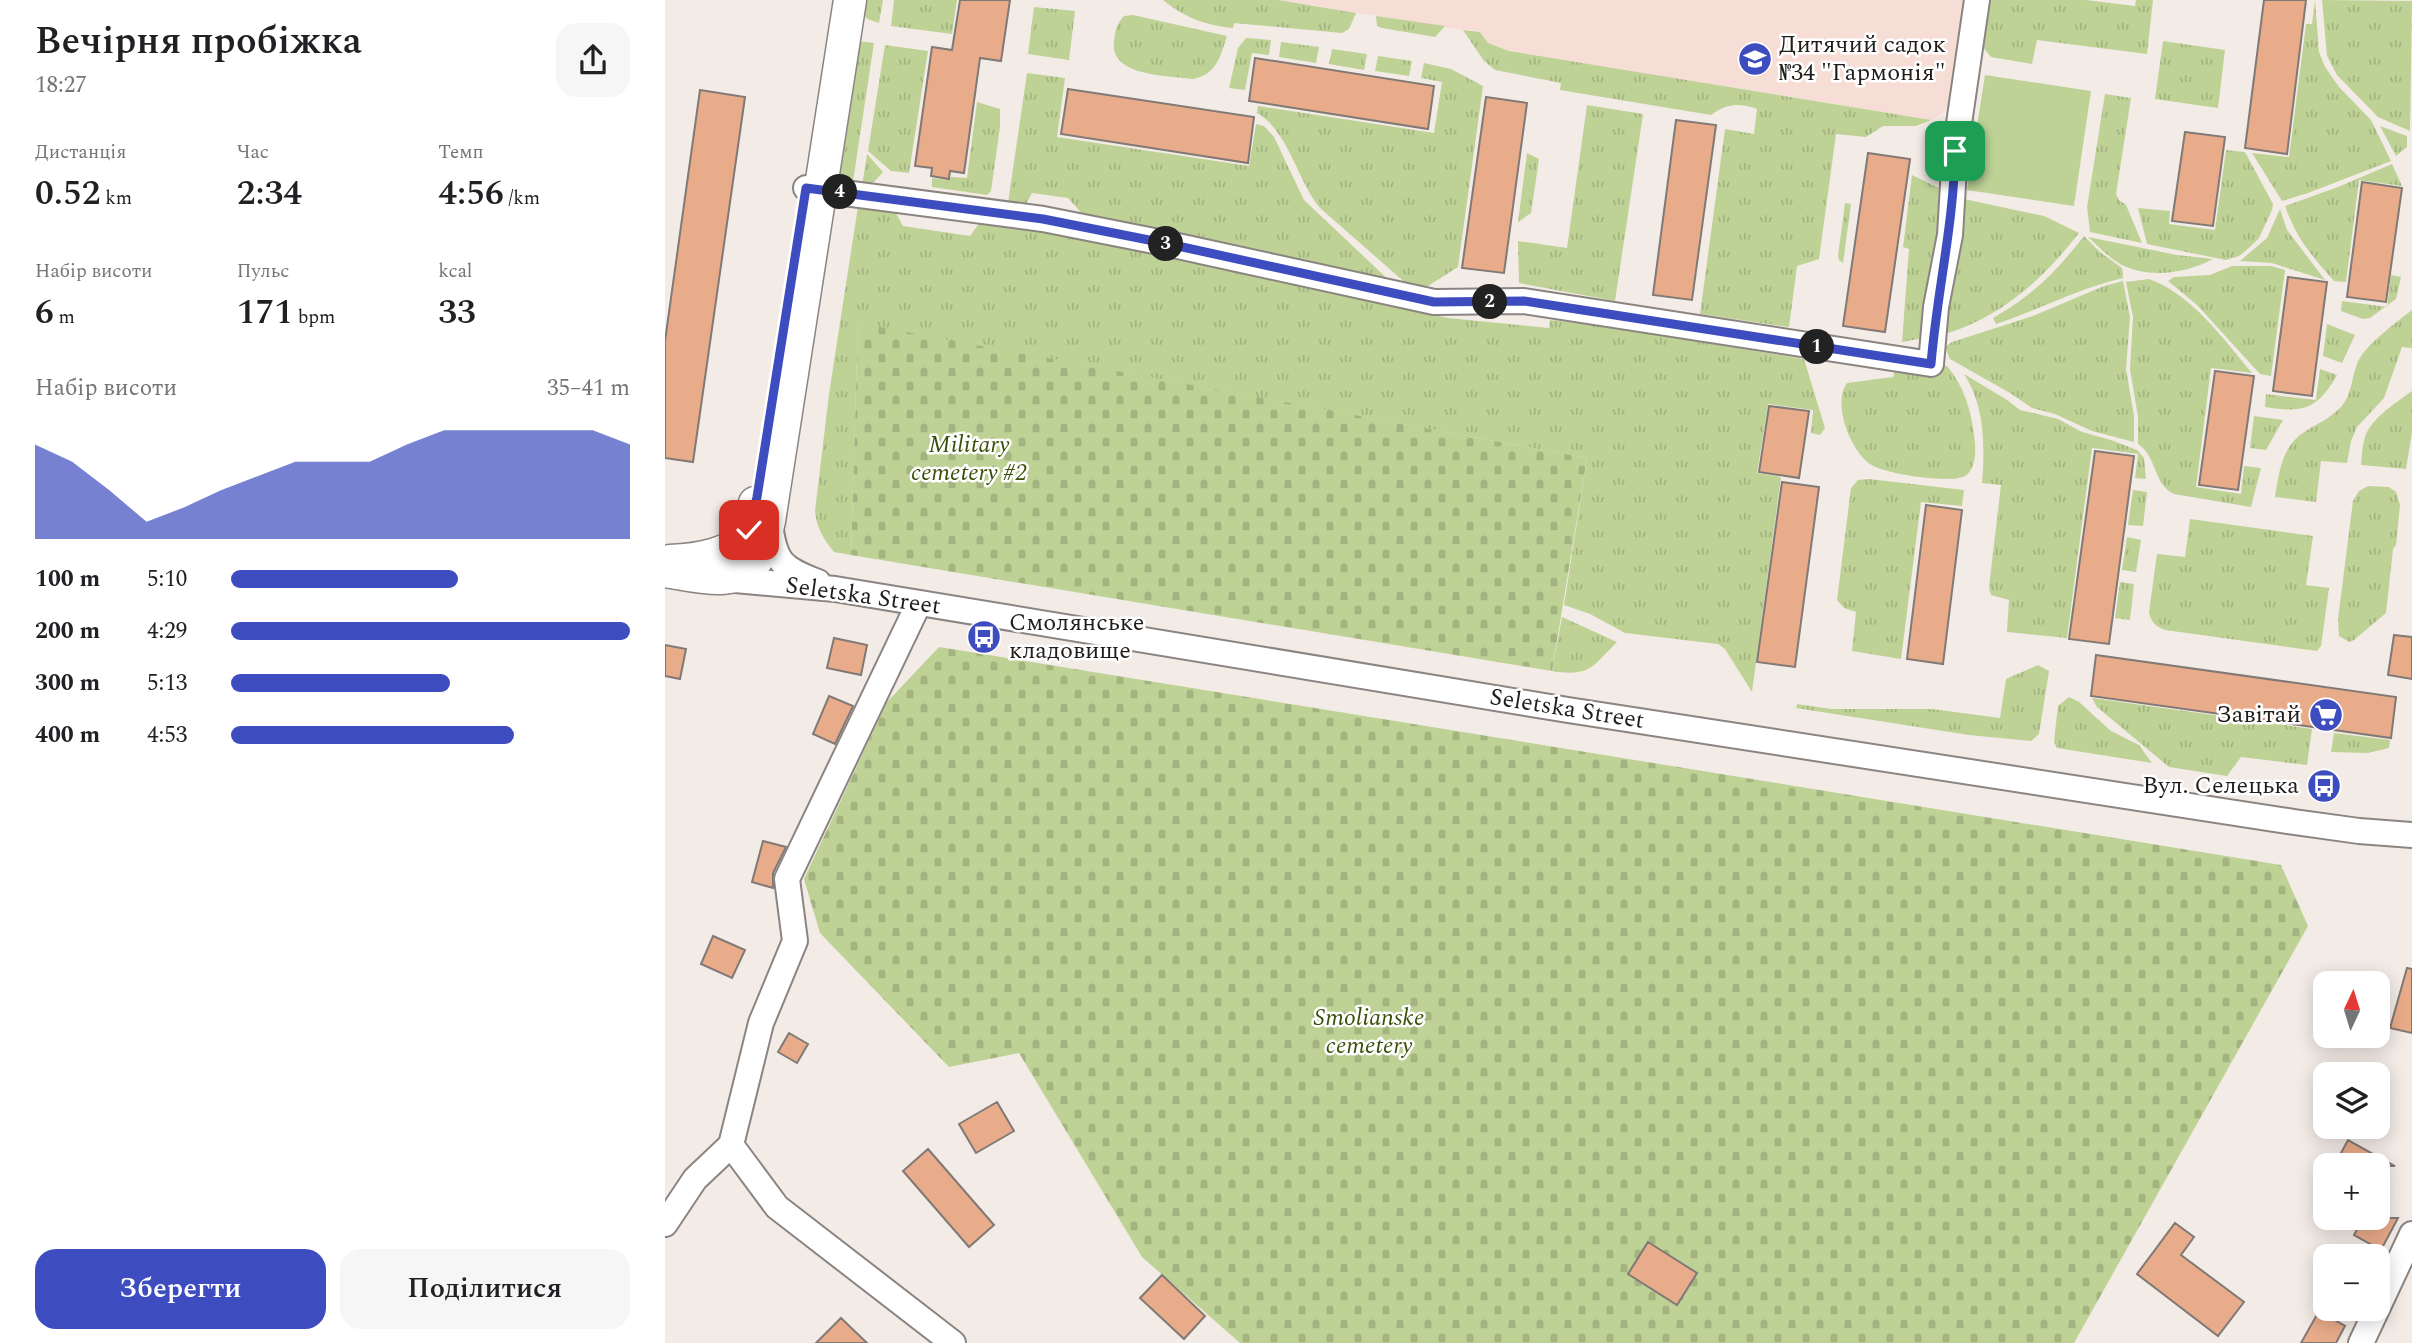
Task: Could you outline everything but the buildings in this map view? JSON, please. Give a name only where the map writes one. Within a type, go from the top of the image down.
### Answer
[{"type":"main road","points":[[813,188],[835,0]]},
{"type":"main road","points":[[666,564],[746,557],[850,0]]},
{"type":"street","points":[[813,188],[1043,219],[1434,302],[1524,301],[1931,364],[1936,307],[1950,235],[1955,151],[1977,0]]},
{"type":"street","points":[[746,557],[773,550],[781,562],[796,574],[820,587]]},
{"type":"street","points":[[746,557],[820,587]]},
{"type":"street","name":"Seletska Street","points":[[746,557],[820,587],[1568,710],[2294,822],[2412,835]]},
{"type":"street","points":[[665,1224],[695,1179],[731,1145],[761,1023],[795,941],[787,879],[919,603]]},
{"type":"street","points":[[731,1145],[777,1207],[953,1343]]},
{"type":"street","points":[[2390,1284],[2410,1245]]},
{"type":"street","points":[[2361,1343],[2372,1321]]},
{"type":"shaded area","name":"Дитячий садок №34 \"Гармонія\"","points":[[1278,0],[1965,0],[1950,102],[1944,112],[1931,120],[1509,51],[1488,43],[1473,30]]},
{"type":"green space","points":[[864,0],[883,0],[879,23],[867,19],[862,12]]},
{"type":"green space","points":[[894,0],[957,0],[952,34],[891,26]]},
{"type":"green space","points":[[1163,0],[1278,0],[1356,13],[1349,29],[1342,33],[1234,23],[1233,28],[1196,20]]},
{"type":"green space","points":[[1985,0],[2086,0],[2135,6],[2136,0],[2153,0],[2147,54],[2037,40],[2032,64],[1991,57],[1982,46]]},
{"type":"green space","points":[[2315,0],[2319,52],[2325,67],[2339,87],[2371,120],[2391,161],[2282,201],[2252,153],[2289,157],[2306,24],[2312,24]]},
{"type":"green space","points":[[2322,0],[2412,1],[2410,131],[2378,117],[2337,75],[2327,56]]},
{"type":"green space","points":[[1034,7],[1075,11],[1069,60],[1028,54]]},
{"type":"green space","points":[[1133,15],[1227,36],[1216,64],[1201,77],[1193,79],[1156,75],[1130,68],[1121,62],[1115,53],[1114,41],[1117,27],[1124,16]]},
{"type":"green space","points":[[1376,16],[1445,26],[1435,37],[1382,28],[1377,26]]},
{"type":"green space","points":[[1463,30],[1480,32],[1488,43],[1509,51],[1931,120],[1916,126],[1883,126],[1866,137],[1836,134],[1819,259],[1797,266],[1789,327],[1700,314],[1725,129],[1754,134],[1757,109],[1732,105],[1711,115],[1560,90],[1561,83],[1495,70],[1484,61]]},
{"type":"green space","points":[[1246,38],[1271,40],[1269,55],[1252,53],[1245,90],[1229,88],[1238,48]]},
{"type":"green space","points":[[858,41],[874,43],[852,188],[843,183],[839,171]]},
{"type":"green space","points":[[2163,41],[2225,50],[2218,108],[2155,99]]},
{"type":"green space","points":[[1281,42],[1319,47],[1316,63],[1279,57]]},
{"type":"green space","points":[[885,45],[928,51],[909,173],[891,171],[868,151]]},
{"type":"green space","points":[[1332,49],[1367,54],[1364,70],[1329,64]]},
{"type":"green space","points":[[1378,56],[1412,61],[1409,76],[1375,71]]},
{"type":"green space","points":[[1424,63],[1451,69],[1483,86],[1458,267],[1417,293],[1320,208],[1277,131],[1257,113],[1258,106],[1434,133],[1442,82],[1421,78]]},
{"type":"green space","points":[[1027,73],[1065,78],[1057,137],[1249,166],[1256,124],[1264,126],[1274,137],[1304,200],[1393,284],[1085,217],[1068,198],[1032,193],[1026,204],[1008,203]]},
{"type":"green space","points":[[1985,75],[2091,91],[2074,206],[1967,190]]},
{"type":"green space","points":[[2105,94],[2131,98],[2116,194],[2126,205],[2142,243],[2090,232],[2087,207]]},
{"type":"green space","points":[[977,102],[1000,109],[991,191],[987,195],[932,187],[932,178],[967,178]]},
{"type":"green space","points":[[1587,105],[1643,114],[1615,301],[1519,283],[1518,241],[1567,248]]},
{"type":"green space","points":[[2380,126],[2407,136],[2407,147],[2396,156]]},
{"type":"green space","points":[[2226,150],[2245,152],[2273,204],[2259,238],[2239,256],[2226,260],[2147,244],[2138,208],[2170,211],[2169,224],[2215,230]]},
{"type":"green space","points":[[1527,153],[1539,159],[1531,213],[1518,222]]},
{"type":"green space","points":[[867,154],[883,172],[874,182],[862,186]]},
{"type":"green space","points":[[2392,164],[2402,186],[2359,180],[2346,282],[2334,281],[2305,246],[2285,206]]},
{"type":"green space","points":[[1912,175],[1945,191],[1929,337],[1902,342],[1909,249],[1903,247]]},
{"type":"green space","points":[[1964,199],[2044,216],[2079,233],[2036,281],[2003,307],[1966,327],[1945,334],[1952,262]]},
{"type":"green space","points":[[859,200],[892,206],[903,226],[970,236],[983,218],[1448,318],[1549,328],[1550,320],[1611,327],[1804,359],[1825,428],[1820,435],[1811,433],[1813,410],[1768,404],[1757,473],[1781,477],[1752,692],[1725,649],[1718,644],[1625,633],[1590,614],[1564,605],[1587,458],[858,324],[851,555],[834,552],[821,533],[815,511],[829,394]]},
{"type":"green space","points":[[1845,203],[1851,204],[1843,263],[1838,256]]},
{"type":"green space","points":[[2280,209],[2287,230],[2325,280],[2272,263],[2240,261],[2267,238]]},
{"type":"green space","points":[[2084,236],[2122,268],[2123,278],[2091,287],[1996,324],[1993,318],[2043,282]]},
{"type":"green space","points":[[2088,237],[2177,255],[2213,259],[2180,271],[2144,272],[2117,262]]},
{"type":"green space","points":[[2232,266],[2271,266],[2285,270],[2271,376],[2260,374],[2197,305],[2168,281],[2174,277],[2210,275]]},
{"type":"green space","points":[[2391,275],[2401,277],[2396,299],[2387,305]]},
{"type":"green space","points":[[2149,279],[2165,286],[2193,307],[2252,373],[2211,368],[2196,487],[2241,494],[2244,466],[2261,468],[2251,507],[2174,494],[2162,484],[2149,455],[2138,444],[2138,417],[2130,369],[2133,317],[2126,282]]},
{"type":"green space","points":[[2123,281],[2130,317],[2126,369],[2134,416],[2134,442],[2092,431],[2055,414],[2032,408],[1950,359],[1945,347],[1952,342],[2033,316],[2104,286]]},
{"type":"green space","points":[[2342,301],[2385,307],[2370,318],[2363,319],[2341,311]]},
{"type":"green space","points":[[2412,310],[2412,348],[2402,347],[2384,398],[2357,427],[2347,463],[2321,461],[2316,502],[2275,497],[2283,460],[2292,444],[2341,407],[2348,396],[2361,356],[2382,334]]},
{"type":"green space","name":"Military cemetery #2","points":[[858,323],[1587,458],[1552,671],[851,555]]},
{"type":"green space","points":[[2327,324],[2355,335],[2342,363],[2323,356]]},
{"type":"green space","points":[[1897,361],[1947,366],[1958,382],[1969,407],[1975,446],[1974,463],[1965,476],[1933,478],[1877,468],[1856,448],[1842,414],[1841,402],[1847,383],[1893,377]]},
{"type":"green space","points":[[2320,369],[2337,375],[2323,396],[2315,402],[2299,409],[2265,407],[2266,394],[2316,400]]},
{"type":"green space","points":[[1964,374],[2020,410],[2058,419],[2082,432],[2137,450],[2144,458],[2146,479],[2135,478],[2138,454],[2092,448],[2067,638],[2007,632],[2009,600],[1991,595],[1989,587],[2001,485],[1982,483],[1980,413]]},
{"type":"green space","points":[[2412,391],[2412,432],[2406,469],[2361,465],[2363,444],[2368,430],[2385,411]]},
{"type":"green space","points":[[2254,416],[2283,420],[2266,450],[2250,448]]},
{"type":"green space","points":[[1858,480],[1964,490],[1962,506],[1921,502],[1901,659],[1852,651],[1856,612],[1844,608],[1837,600],[1851,488]]},
{"type":"green space","points":[[2368,486],[2389,487],[2396,492],[2400,505],[2396,545],[2393,549],[2386,613],[2349,642],[2339,636],[2338,619],[2353,501],[2359,491]]},
{"type":"green space","points":[[2133,490],[2147,492],[2143,526],[2128,525]]},
{"type":"green space","points":[[2190,519],[2313,536],[2306,585],[2329,588],[2321,646],[2317,651],[2165,630],[2154,623],[2149,612],[2157,554],[2185,557]]},
{"type":"green space","points":[[2127,537],[2141,540],[2136,572],[2122,570]]},
{"type":"green space","points":[[2120,582],[2134,584],[2130,620],[2115,618]]},
{"type":"green space","points":[[1562,617],[1617,642],[1595,664],[1583,671],[1552,671]]},
{"type":"green space","name":"Smolianske cemetery","points":[[939,647],[2281,865],[2308,926],[2074,1343],[1240,1343],[1142,1257],[1019,1053],[949,1067],[820,933],[804,879],[887,702]]},
{"type":"green space","points":[[2038,665],[2049,671],[2039,734],[2031,741],[1969,735],[1796,708],[1797,704],[1831,709],[1932,709],[2000,718],[2006,679]]},
{"type":"green space","points":[[2069,697],[2079,702],[2111,731],[2139,745],[2152,763],[2057,748],[2054,741],[2058,706]]},
{"type":"green space","points":[[2092,698],[2312,729],[2307,765],[2241,757],[2227,776],[2169,767],[2097,707]]},
{"type":"green space","points":[[2334,733],[2390,740],[2389,748],[2368,753],[2331,752]]},
{"type":"place","name":"Дитячий садок №34 \"Гармонія\"","points":[[1755,59]]},
{"type":"place","name":"Смолянське кладовище","points":[[984,637]]},
{"type":"place","name":"Завітай","points":[[2326,715]]},
{"type":"place","name":"Вул. Селецька","points":[[2324,786]]},
{"type":"route","points":[[749,530],[757,497],[806,188],[1043,219],[1434,302],[1524,301],[1931,364],[1936,307],[1950,235],[1955,151]]}]
